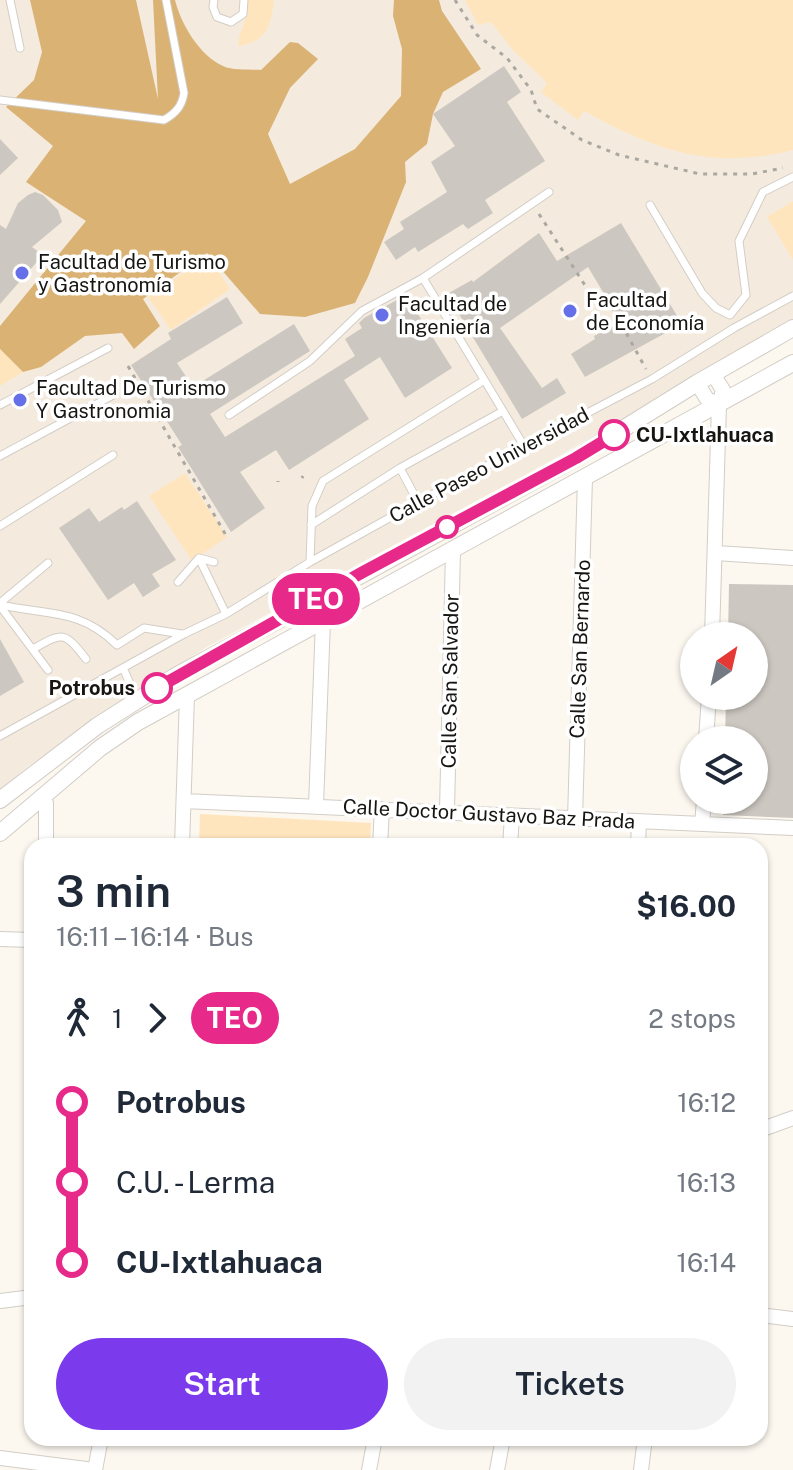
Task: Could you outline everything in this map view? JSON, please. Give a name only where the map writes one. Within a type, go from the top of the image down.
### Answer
[{"type":"street","name":"Calle Paseo Universidad","points":[[0,800],[53,757],[174,677],[576,458],[793,328]]},
{"type":"street","points":[[0,833],[100,748],[138,722],[793,363]]},
{"type":"street","points":[[713,374],[723,390],[719,405],[713,622]]},
{"type":"street","points":[[697,383],[707,399],[719,405]]},
{"type":"street","name":"Calle San Bernardo","points":[[575,819],[585,478]]},
{"type":"street","name":"Calle San Salvador","points":[[447,811],[453,550]]},
{"type":"street","points":[[716,553],[793,558]]},
{"type":"street","points":[[316,805],[323,621]]},
{"type":"street","points":[[182,838],[187,695]]},
{"type":"street","name":"Calle Doctor Gustavo Baz Prada","points":[[184,801],[793,828]]},
{"type":"street","points":[[46,803],[46,838]]},
{"type":"street","points":[[380,838],[382,809]]},
{"type":"street","points":[[702,824],[703,814]]},
{"type":"street","points":[[511,838],[512,817]]},
{"type":"street","points":[[638,838],[639,822]]},
{"type":"street","points":[[0,939],[24,940]]},
{"type":"street","points":[[768,1127],[793,1118]]},
{"type":"street","points":[[0,1301],[24,1298]]},
{"type":"street","points":[[768,1316],[793,1319]]},
{"type":"street","points":[[0,1458],[95,1470],[100,1446]]},
{"type":"street","points":[[369,1470],[374,1446]]},
{"type":"street","points":[[497,1470],[502,1446]]},
{"type":"street","points":[[641,1470],[644,1446]]},
{"type":"lane","points":[[10,0],[20,48]]},
{"type":"lane","points":[[0,100],[164,120],[171,116],[183,102],[184,93],[166,0]]},
{"type":"lane","points":[[213,1],[217,17],[231,22],[243,14],[244,0]]},
{"type":"lane","points":[[730,315],[746,295],[739,241],[757,200],[763,192],[793,177]]},
{"type":"lane","points":[[229,415],[310,361],[362,311],[423,278],[549,192]]},
{"type":"lane","points":[[650,205],[702,293],[716,308],[730,315],[734,328]]},
{"type":"lane","points":[[423,278],[524,446]]},
{"type":"lane","name":"Calle Paseo Universidad","points":[[0,736],[226,614],[310,562],[418,502],[652,379],[793,296]]},
{"type":"lane","points":[[0,405],[108,348]]},
{"type":"lane","points":[[310,562],[313,499],[323,481],[483,381]]},
{"type":"lane","points":[[0,456],[115,394]]},
{"type":"lane","points":[[311,525],[400,468],[503,411]]},
{"type":"lane","points":[[0,526],[113,455]]},
{"type":"lane","points":[[400,468],[418,502]]},
{"type":"lane","points":[[199,558],[214,562]]},
{"type":"lane","points":[[178,582],[199,558]]},
{"type":"lane","points":[[199,558],[226,614]]},
{"type":"lane","points":[[0,605],[48,563]]},
{"type":"lane","points":[[0,605],[76,616],[117,645],[144,628],[184,634]]},
{"type":"lane","points":[[0,605],[48,670]]},
{"type":"lane","points":[[33,649],[63,635],[86,659]]},
{"type":"lane","points":[[123,668],[138,700]]},
{"type":"path","points":[[455,0],[477,35],[507,58],[522,77],[531,90],[537,109],[582,140],[619,155],[700,174],[752,174],[791,167]]},
{"type":"path","points":[[533,204],[599,307],[608,300],[652,379]]},
{"type":"path","points":[[128,366],[227,537]]},
{"type":"shaded area","points":[[0,0],[793,0],[793,322],[531,472],[205,648],[29,766],[0,790]]},
{"type":"shaded area","points":[[30,0],[136,0],[158,99],[153,0],[175,0],[186,29],[199,47],[227,68],[261,70],[290,42],[298,43],[318,59],[290,88],[268,134],[290,184],[355,149],[401,96],[402,49],[393,16],[394,0],[439,0],[442,11],[481,69],[443,92],[433,114],[427,144],[405,162],[406,182],[355,303],[305,317],[260,314],[207,253],[143,299],[160,326],[134,349],[122,333],[85,336],[41,367],[23,372],[0,349],[0,326],[86,221],[26,182],[53,146],[6,107],[34,80],[42,52]]},
{"type":"shaded area","points":[[248,0],[274,0],[271,18],[261,36],[238,46],[247,12]]},
{"type":"shaded area","points":[[465,0],[793,0],[793,150],[763,156],[709,157],[660,146],[584,111],[578,120],[541,92],[547,83],[513,50],[491,22],[478,25]]},
{"type":"shaded area","points":[[793,201],[793,260],[767,217]]},
{"type":"shaded area","points":[[208,256],[230,289],[171,330],[148,297]]},
{"type":"shaded area","points":[[0,349],[23,372],[0,386]]},
{"type":"shaded area","points":[[185,473],[227,537],[192,561],[149,496]]},
{"type":"shaded area","points":[[200,814],[371,823],[370,838],[199,838]]},
{"type":"building","points":[[504,66],[521,92],[507,102],[545,161],[485,200],[493,213],[468,229],[463,224],[418,252],[415,247],[396,260],[384,242],[404,229],[400,222],[447,192],[431,162],[455,146],[433,114]]},
{"type":"building","points":[[0,139],[18,158],[0,175]]},
{"type":"building","points":[[35,192],[43,195],[58,210],[62,222],[32,247],[43,255],[0,304],[0,225],[6,229],[18,203]]},
{"type":"building","points":[[621,223],[682,324],[585,377],[571,354],[595,339],[594,336],[621,322],[588,267],[500,328],[542,388],[557,378],[566,393],[522,419],[447,294],[473,282],[539,233],[557,261]]},
{"type":"building","points":[[406,295],[452,368],[405,398],[380,357],[344,380],[369,419],[289,470],[276,450],[240,472],[265,508],[231,532],[178,447],[182,445],[131,365],[171,339],[168,333],[227,297],[243,323],[177,363],[193,387],[294,324],[310,351],[210,414],[225,437],[355,356],[345,339],[362,328],[359,323],[364,318]]},
{"type":"building","points":[[137,501],[176,560],[152,574],[160,586],[143,597],[134,583],[108,600],[59,528],[89,508],[99,522]]},
{"type":"building","points":[[729,584],[793,585],[793,818],[723,815],[768,814],[768,726],[725,726],[726,710],[768,710],[768,622],[728,622]]},
{"type":"building","points":[[0,639],[24,682],[0,696]]},
{"type":"bus line","name":"TEO","points":[[157,688],[614,435]]},
{"type":"place","name":"Facultad de Turismo y Gastronomía","points":[[22,273]]},
{"type":"place","name":"Facultad de Economía","points":[[570,311]]},
{"type":"place","name":"Facultad de Ingeniería","points":[[382,315]]},
{"type":"place","name":"Facultad De Turismo Y Gastronomia","points":[[20,400]]},
{"type":"place","name":"CU-Ixtlahuaca","points":[[614,435]]},
{"type":"place","name":"Potrobus","points":[[157,688]]}]
